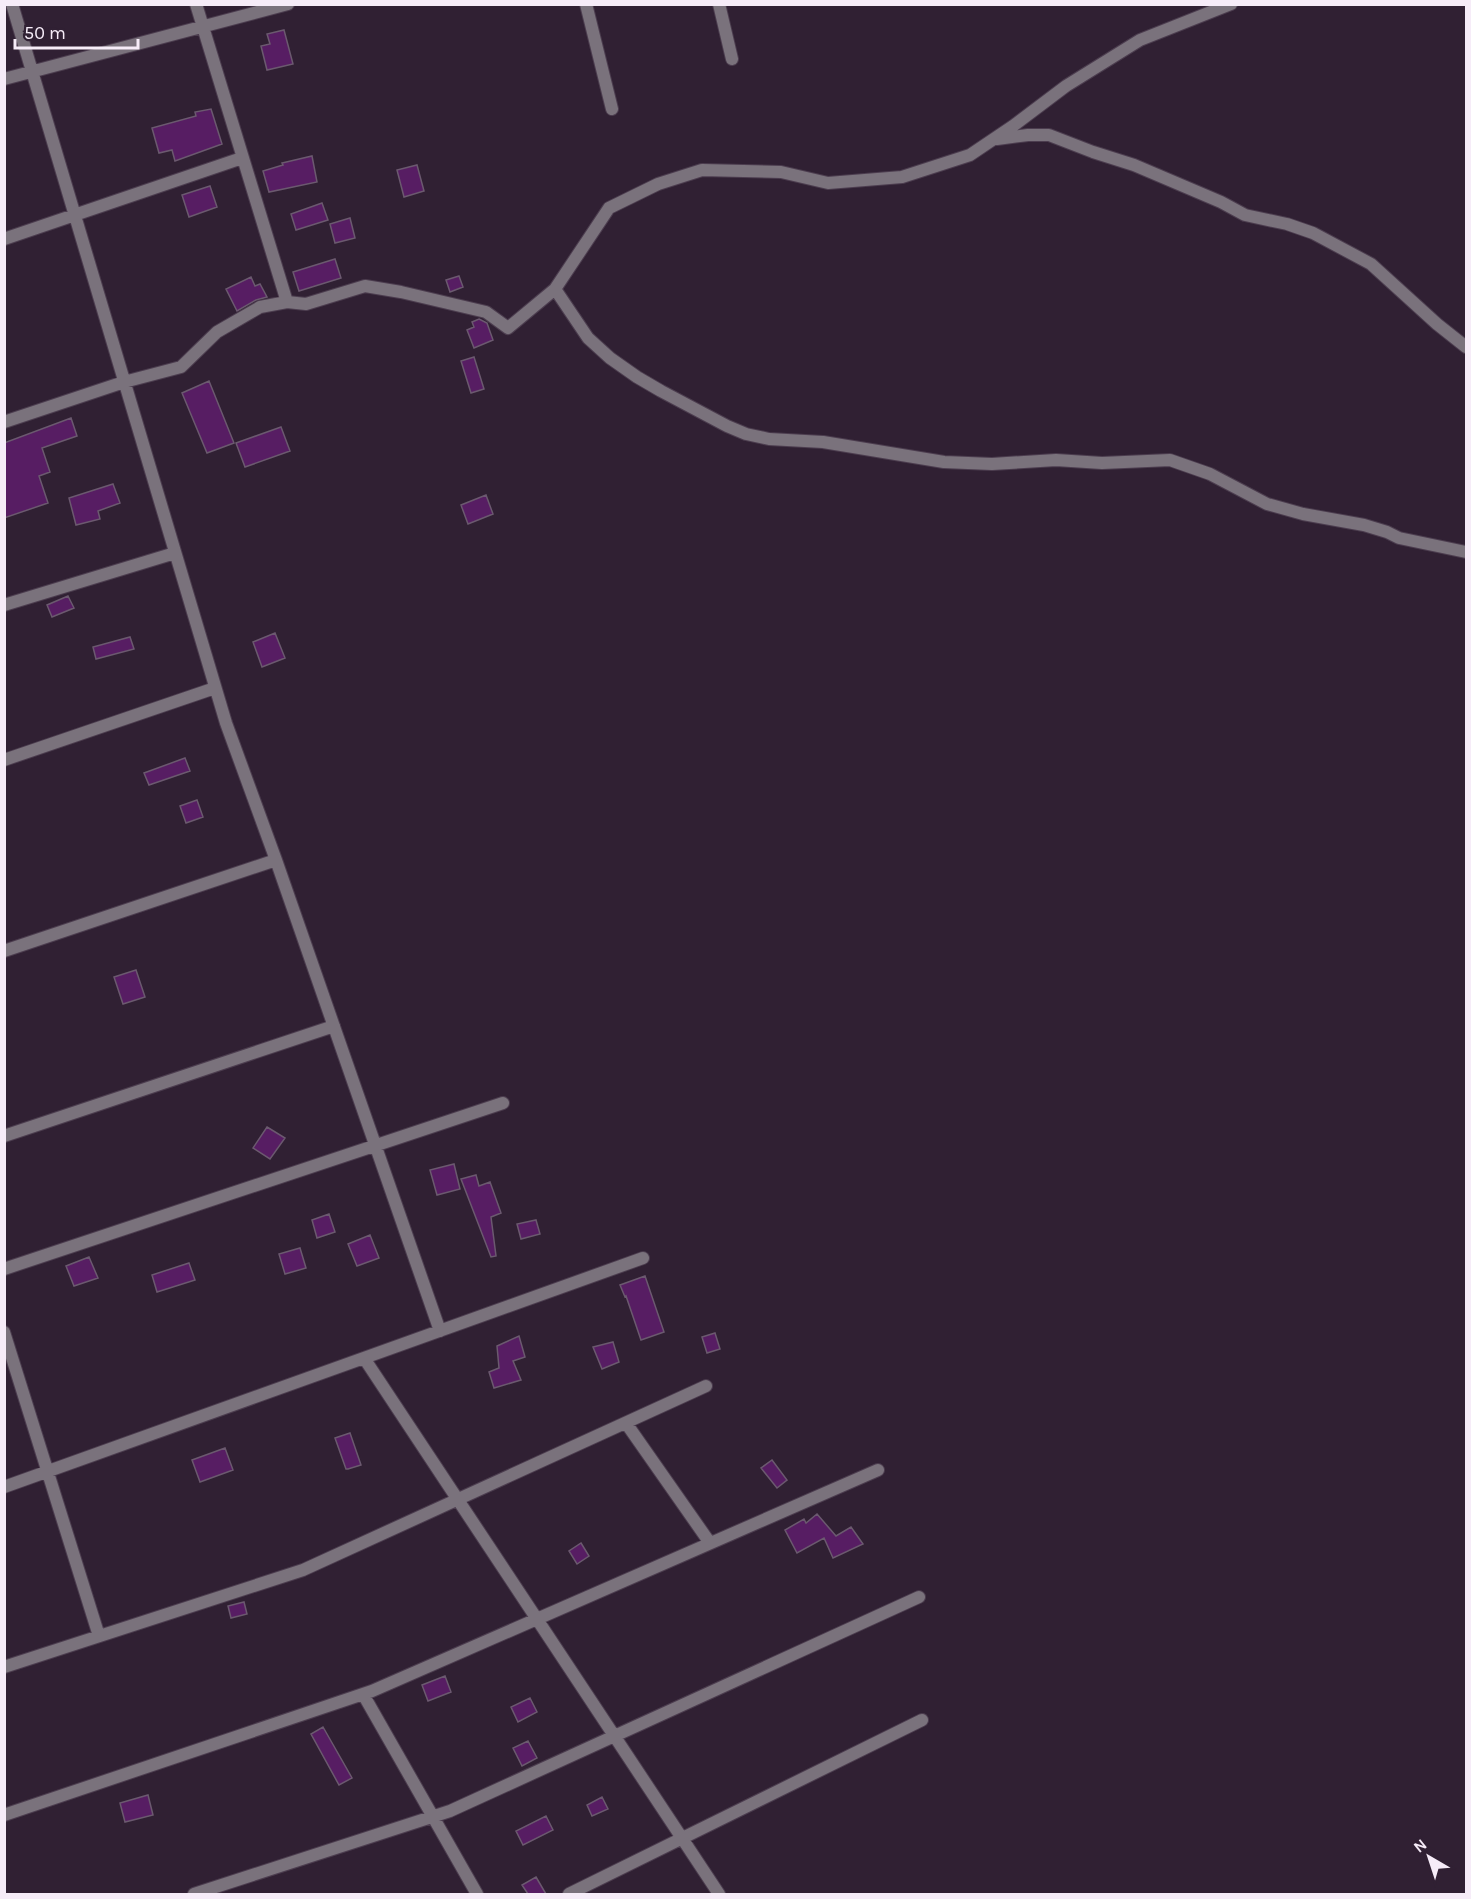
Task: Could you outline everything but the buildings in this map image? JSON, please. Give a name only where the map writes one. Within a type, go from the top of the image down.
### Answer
[{"type":"street","points":[[12,4],[226,723],[440,1331]]},
{"type":"street","points":[[196,4],[287,302]]},
{"type":"street","points":[[4,79],[288,4]]},
{"type":"street","points":[[586,4],[612,109]]},
{"type":"street","points":[[719,4],[732,59]]},
{"type":"street","points":[[4,422],[124,382],[181,366],[217,332],[260,307],[287,302],[306,304],[364,286],[402,292],[486,312],[508,328],[555,289],[609,208],[658,184],[702,170],[781,172],[828,183],[902,177],[970,155],[1066,86],[1140,40],[1231,4]]},
{"type":"street","points":[[993,139],[1049,135],[1134,165],[1221,202],[1245,215],[1287,224],[1313,233],[1371,264],[1437,324],[1467,347]]},
{"type":"street","points":[[4,239],[242,158]]},
{"type":"street","points":[[555,289],[588,338],[610,358],[662,391],[746,434],[780,440],[824,442],[944,462],[992,464],[1056,460],[1102,463],[1170,460],[1210,474],[1267,504],[1303,514],[1364,525],[1399,538],[1467,552]]},
{"type":"street","points":[[4,605],[175,553]]},
{"type":"street","points":[[4,760],[215,688]]},
{"type":"street","points":[[4,951],[276,860]]},
{"type":"street","points":[[4,1136],[334,1026]]},
{"type":"street","points":[[4,1269],[503,1102]]},
{"type":"street","points":[[4,1487],[643,1258]]},
{"type":"street","points":[[4,1332],[99,1636]]},
{"type":"street","points":[[364,1358],[719,1894]]},
{"type":"street","points":[[4,1667],[303,1570],[706,1386]]},
{"type":"street","points":[[626,1423],[710,1543]]},
{"type":"street","points":[[4,1815],[363,1694],[878,1470]]},
{"type":"street","points":[[194,1894],[450,1811],[919,1597]]},
{"type":"street","points":[[363,1694],[477,1894]]},
{"type":"street","points":[[569,1894],[922,1720]]}]
